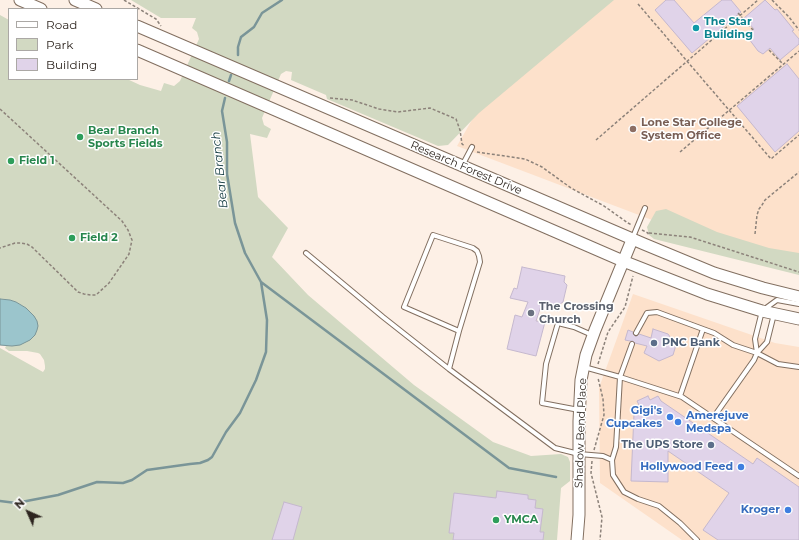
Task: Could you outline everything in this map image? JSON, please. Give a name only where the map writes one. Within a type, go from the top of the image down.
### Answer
[{"type":"main road","points":[[20,0],[39,8]]},
{"type":"main road","points":[[75,0],[94,8]]},
{"type":"main road","name":"Research Forest Drive","points":[[138,26],[632,240],[714,273],[799,297]]},
{"type":"main road","name":"Research Forest Drive","points":[[138,50],[623,262],[707,294],[762,311],[799,319]]},
{"type":"main road","name":"Shadow Bend Place","points":[[577,540],[579,515],[581,380],[586,355],[593,335],[632,240]]},
{"type":"lane","points":[[462,166],[471,148]]},
{"type":"lane","points":[[632,240],[644,208]]},
{"type":"lane","points":[[449,369],[458,331],[480,262],[477,251],[473,248],[433,235],[404,307],[458,331]]},
{"type":"lane","points":[[306,253],[449,369],[555,448],[579,454],[603,456],[612,460]]},
{"type":"lane","points":[[757,353],[755,339],[762,311],[777,300],[799,304]]},
{"type":"lane","points":[[636,333],[647,313],[657,312],[714,333],[733,345],[757,353],[778,364],[799,367]]},
{"type":"lane","points":[[713,418],[754,360],[757,353],[767,342],[775,314]]},
{"type":"lane","points":[[580,410],[542,403],[546,364],[558,323],[574,327],[593,335]]},
{"type":"lane","points":[[680,396],[703,329]]},
{"type":"lane","points":[[632,344],[620,377],[616,447],[612,460],[613,475],[624,492],[638,499],[659,506],[680,523],[697,540]]},
{"type":"lane","points":[[584,367],[682,397],[799,476]]},
{"type":"path","points":[[124,0],[137,8]]},
{"type":"path","points":[[596,140],[717,33],[758,0]]},
{"type":"path","points":[[772,0],[789,17],[799,30]]},
{"type":"path","points":[[638,4],[770,159],[799,135]]},
{"type":"path","points":[[138,8],[156,19],[162,27]]},
{"type":"path","points":[[739,14],[753,30]]},
{"type":"path","points":[[769,50],[782,64]]},
{"type":"path","points":[[680,152],[799,51]]},
{"type":"path","points":[[325,98],[352,100],[379,109],[398,112],[430,108],[456,119],[460,130],[462,144],[479,152]]},
{"type":"path","points":[[0,109],[122,221],[132,240],[129,254],[109,283],[96,295],[78,292],[32,247],[21,243],[15,243],[0,248]]},
{"type":"path","points":[[755,234],[757,216],[762,204],[799,172]]},
{"type":"path","points":[[648,233],[690,237],[799,272]]},
{"type":"shaded area","name":"Lone Star College System Office","points":[[611,0],[799,0],[799,268],[689,234],[457,146],[477,111]]},
{"type":"shaded area","points":[[633,294],[775,343],[799,347],[799,540],[682,540],[600,483],[599,388]]},
{"type":"green space","points":[[131,0],[614,0],[479,113],[448,145],[438,146],[327,99],[326,95],[291,80],[292,72],[286,71],[281,74],[262,118],[264,125],[271,129],[267,138],[250,134],[258,197],[288,228],[272,257],[308,295],[414,385],[493,442],[531,456],[561,454],[568,457],[570,462],[570,481],[561,488],[557,540],[0,540],[0,348],[43,372],[45,366],[44,360],[38,353],[27,351],[9,351],[5,348],[6,346],[12,346],[34,316],[26,308],[16,302],[0,299],[0,15],[8,19],[8,80],[129,80],[161,91],[164,83],[174,86],[180,81],[199,39],[197,32],[192,28],[196,18],[161,18]]},
{"type":"green space","points":[[666,209],[717,232],[769,248],[799,253],[799,275],[654,239],[649,235],[647,227],[656,211]]},
{"type":"water","points":[[0,299],[16,302],[26,308],[34,316],[38,326],[35,335],[30,340],[20,345],[0,345]]},
{"type":"building","name":"The Star Building","points":[[666,0],[674,0],[694,23],[722,0],[731,0],[741,12],[692,53],[655,10]]},
{"type":"building","points":[[765,0],[775,10],[777,9],[794,30],[792,31],[799,39],[799,44],[780,60],[770,48],[763,54],[758,51],[747,34],[754,29],[744,18]]},
{"type":"building","points":[[787,64],[799,79],[799,131],[775,152],[737,106]]},
{"type":"building","name":"The Crossing Church","points":[[522,267],[565,276],[564,282],[567,285],[563,302],[560,304],[558,311],[541,306],[536,321],[545,322],[536,356],[507,349],[515,315],[522,317],[528,302],[510,298],[514,288],[517,289]]},
{"type":"building","name":"PNC Bank","points":[[653,329],[668,334],[676,345],[673,355],[659,361],[644,353],[647,346],[625,340],[628,330],[633,332],[635,336],[639,334],[651,338]]},
{"type":"building","points":[[648,396],[650,400],[658,396],[661,401],[753,464],[757,458],[799,487],[799,540],[718,540],[703,530],[729,493],[668,451],[668,482],[631,481],[634,414],[631,410],[639,405],[637,401]]},
{"type":"building","name":"YMCA","points":[[497,491],[528,495],[528,499],[536,500],[535,508],[543,509],[540,532],[544,532],[543,540],[453,540],[454,533],[449,533],[454,493],[496,498]]},
{"type":"building","points":[[284,502],[302,507],[293,540],[272,540]]},
{"type":"waterway","name":"Bear Branch","points":[[238,55],[238,47],[241,37],[254,27],[262,13],[282,0]]},
{"type":"waterway","name":"Bear Branch","points":[[229,81],[231,75]]},
{"type":"waterway","name":"Bear Branch","points":[[0,501],[16,503],[58,495],[97,482],[123,483],[132,480],[147,470],[200,463],[212,457],[226,432],[240,413],[256,380],[266,352],[267,320],[261,282],[245,253],[235,223],[227,174],[227,142],[222,111],[225,98]]},
{"type":"waterway","points":[[261,282],[509,468],[556,477]]},
{"type":"place","name":"The Star Building","points":[[696,28]]},
{"type":"place","name":"Lone Star College System Office","points":[[633,129]]},
{"type":"place","name":"Bear Branch Sports Fields","points":[[80,137]]},
{"type":"place","name":"Field 1","points":[[11,161]]},
{"type":"place","name":"Field 2","points":[[72,238]]},
{"type":"place","name":"The Crossing Church","points":[[531,313]]},
{"type":"place","name":"PNC Bank","points":[[654,343]]},
{"type":"place","name":"Gigi's Cupcakes","points":[[670,417]]},
{"type":"place","name":"Amerejuve Medspa","points":[[678,422]]},
{"type":"place","name":"The UPS Store","points":[[711,445]]},
{"type":"place","name":"Hollywood Feed","points":[[741,467]]},
{"type":"place","name":"Kroger","points":[[788,510]]},
{"type":"place","name":"YMCA","points":[[496,520]]}]
